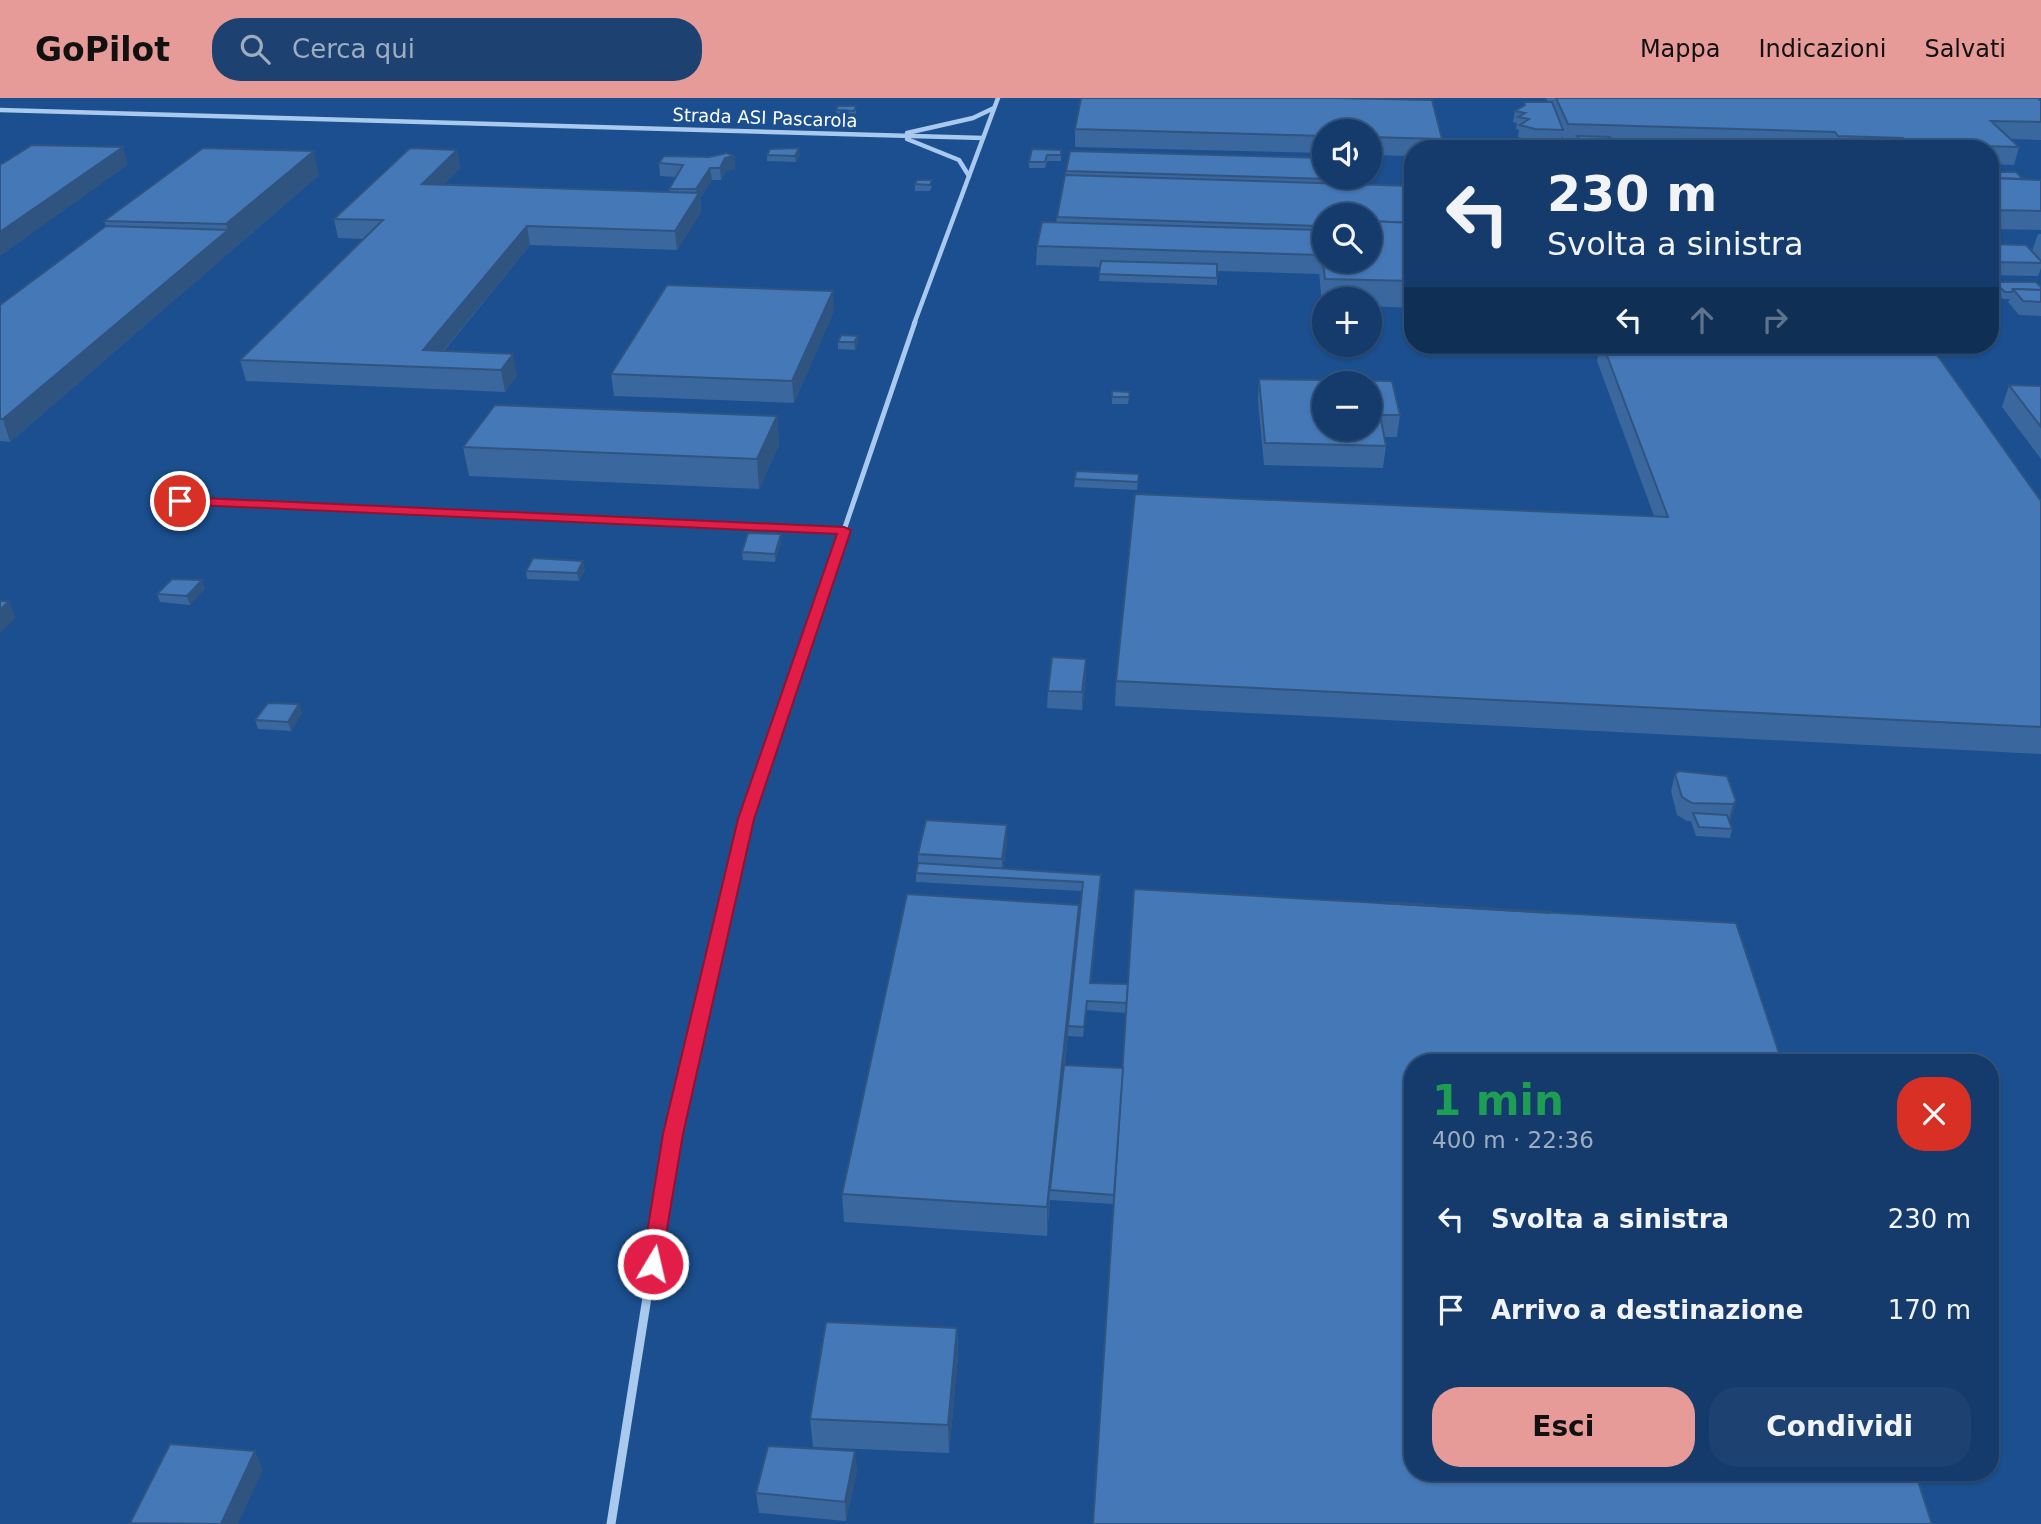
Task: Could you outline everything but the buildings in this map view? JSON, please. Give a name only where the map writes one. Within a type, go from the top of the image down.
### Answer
[{"type":"street","points":[[611,1524],[673,1134],[746,819],[919,310],[998,98]]},
{"type":"street","points":[[896,136],[973,118],[994,108]]},
{"type":"street","name":"Strada ASI Pascarola","points":[[0,110],[983,138]]},
{"type":"street","points":[[896,136],[959,160],[969,176]]},
{"type":"lane","points":[[180,501],[844,530]]},
{"type":"route","points":[[180,501],[844,530],[746,819],[673,1134],[653,1264]]}]
